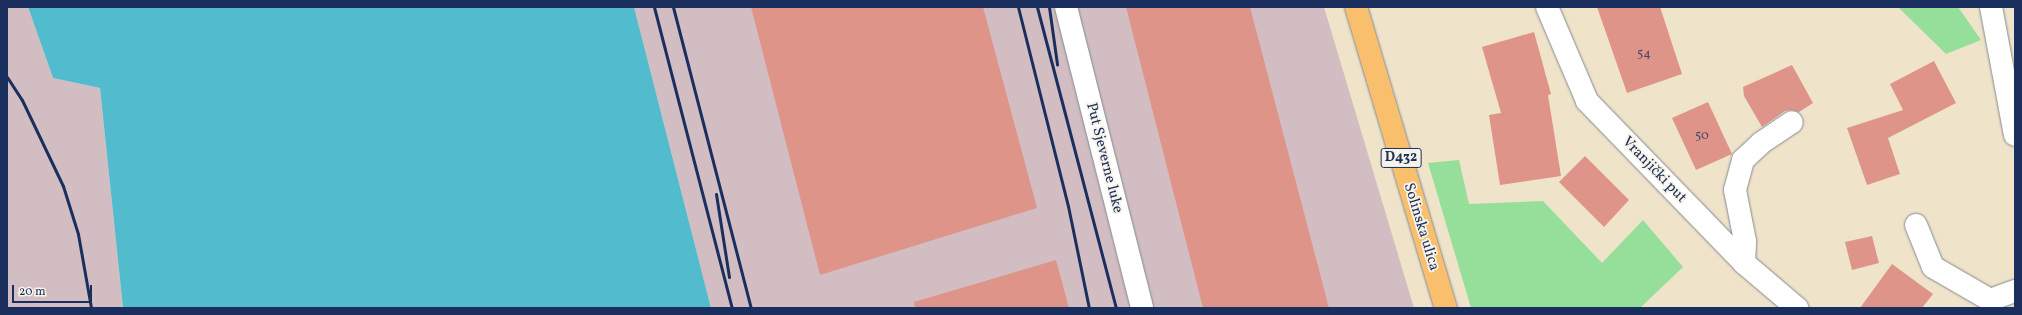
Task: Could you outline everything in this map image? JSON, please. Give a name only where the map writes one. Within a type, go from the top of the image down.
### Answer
[{"type":"main road","name":"Solinska ulica","points":[[1356,7],[1446,308]]},
{"type":"street","name":"Put Sjeverne luke","points":[[1066,7],[1142,308]]},
{"type":"street","name":"Vranjički put","points":[[1547,7],[1587,101],[1744,263],[1797,308]]},
{"type":"street","points":[[1991,7],[2015,134]]},
{"type":"street","points":[[1744,263],[1746,241],[1735,190],[1744,160],[1761,143],[1792,122]]},
{"type":"street","points":[[1916,225],[1933,267],[1990,300],[2015,291]]},
{"type":"shaded area","points":[[7,7],[28,7],[53,78],[100,88],[123,308],[7,308]]},
{"type":"shaded area","points":[[634,7],[1324,7],[1414,308],[711,308]]},
{"type":"green space","points":[[1898,7],[1958,7],[1981,40],[1946,54]]},
{"type":"green space","points":[[1459,160],[1469,204],[1543,201],[1602,263],[1643,220],[1683,267],[1640,308],[1471,308],[1428,163]]},
{"type":"water","points":[[28,7],[634,7],[711,308],[123,308],[100,88],[53,78]]},
{"type":"building","points":[[751,7],[983,7],[1037,208],[820,275]]},
{"type":"building","points":[[1126,7],[1250,7],[1329,308],[1203,308]]},
{"type":"building","points":[[1597,7],[1660,7],[1682,74],[1627,93]]},
{"type":"building","points":[[1534,32],[1551,94],[1548,95],[1561,176],[1500,185],[1489,115],[1501,113],[1482,47]]},
{"type":"building","points":[[1934,61],[1956,103],[1888,138],[1900,174],[1867,185],[1847,128],[1903,110],[1890,84]]},
{"type":"building","points":[[1792,65],[1813,103],[1799,112],[1791,110],[1785,111],[1762,127],[1744,96],[1743,87]]},
{"type":"building","points":[[1708,102],[1732,154],[1696,170],[1672,118]]},
{"type":"building","points":[[1585,156],[1629,200],[1604,227],[1559,182]]},
{"type":"building","points":[[1872,236],[1879,263],[1852,270],[1845,242]]},
{"type":"building","points":[[1056,260],[1069,308],[915,308],[914,302]]},
{"type":"building","points":[[1892,264],[1933,294],[1922,308],[1860,308]]},
{"type":"railway","points":[[654,7],[732,308]]},
{"type":"railway","points":[[673,7],[751,308]]},
{"type":"railway","points":[[1018,7],[1068,206],[1089,308]]},
{"type":"railway","points":[[1037,7],[1116,308]]},
{"type":"railway","points":[[1049,7],[1057,64]]},
{"type":"railway","points":[[7,77],[22,100],[63,186],[78,234],[91,308]]},
{"type":"railway","points":[[716,194],[729,277]]}]
